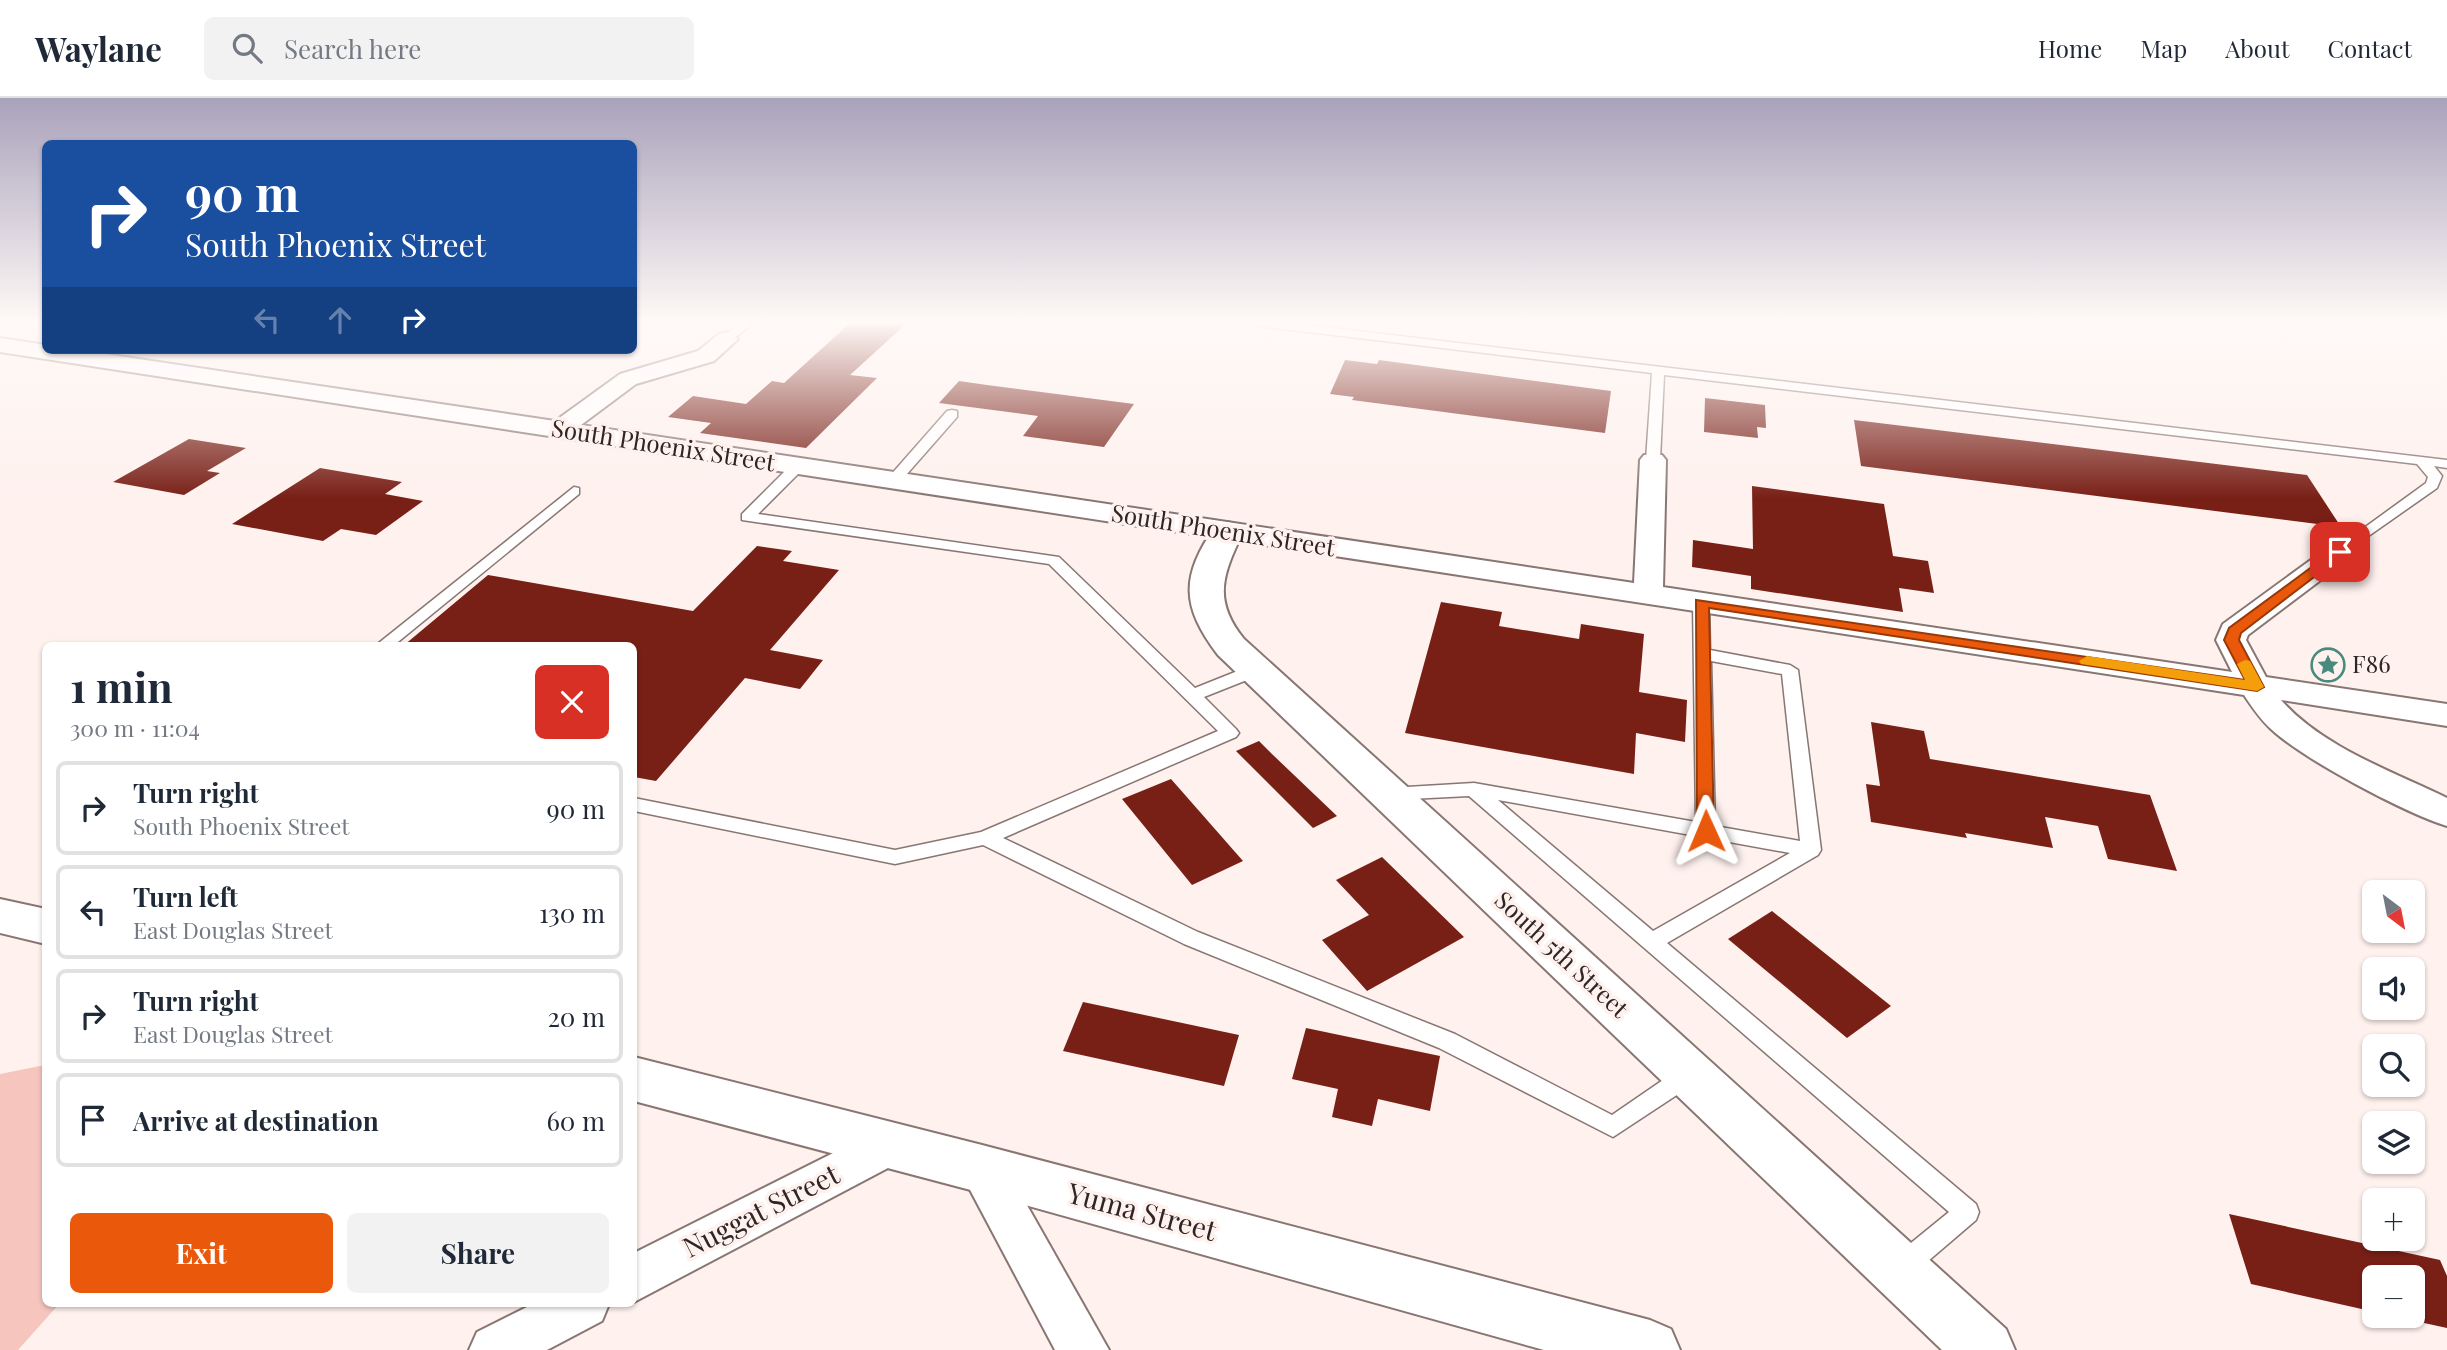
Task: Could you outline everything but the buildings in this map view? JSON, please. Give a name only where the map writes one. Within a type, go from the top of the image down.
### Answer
[{"type":"street","name":"South Phoenix Street","points":[[240,381],[2447,715]]},
{"type":"street","points":[[559,430],[625,381]]},
{"type":"street","points":[[1648,595],[1653,460]]},
{"type":"street","name":"South 5th Street","points":[[1227,532],[1208,570],[1204,591],[1206,610],[1217,630],[1256,670],[1985,1350]]},
{"type":"street","points":[[2309,741],[2272,712],[2231,640],[2234,631],[2340,552]]},
{"type":"street","points":[[2145,670],[2309,741],[2447,813]]},
{"type":"street","points":[[2309,741],[2302,716],[2305,707],[2318,696]]},
{"type":"street","points":[[0,916],[42,927]]},
{"type":"street","name":"Yuma Street","points":[[637,1080],[982,1169],[1650,1350]]},
{"type":"street","name":"Nuggat Street","points":[[637,1276],[889,1145]]},
{"type":"street","points":[[982,1169],[1083,1350]]},
{"type":"street","points":[[495,1350],[578,1307]]},
{"type":"lane","points":[[1653,460],[1657,381]]},
{"type":"lane","points":[[1754,381],[2447,464]]},
{"type":"lane","points":[[894,480],[952,414]]},
{"type":"lane","points":[[2340,552],[2432,485],[2435,476],[2421,461]]},
{"type":"lane","points":[[637,805],[895,857],[985,838],[1230,733],[1054,561],[747,517],[798,466]]},
{"type":"lane","points":[[388,642],[574,491]]},
{"type":"lane","points":[[1701,603],[1706,831]]},
{"type":"lane","points":[[1702,654],[1790,670],[1811,850]]},
{"type":"lane","points":[[1194,695],[1256,670]]},
{"type":"lane","points":[[1389,794],[1473,789],[1811,850]]},
{"type":"lane","points":[[1473,789],[1966,1212],[1899,1270]]},
{"type":"lane","points":[[985,838],[1191,938],[1447,1041],[1613,1127],[1689,1074]]},
{"type":"lane","points":[[1651,942],[1811,850]]},
{"type":"shaded area","points":[[42,1066],[42,1307],[56,1307],[18,1350],[0,1350],[0,1074]]},
{"type":"slow traffic","points":[[2087,661],[2257,687],[2245,664]]},
{"type":"place","name":"F86","points":[[2328,665]]},
{"type":"route","points":[[1706,831],[1701,603],[2257,687],[2231,640],[2234,631],[2340,552]]}]
